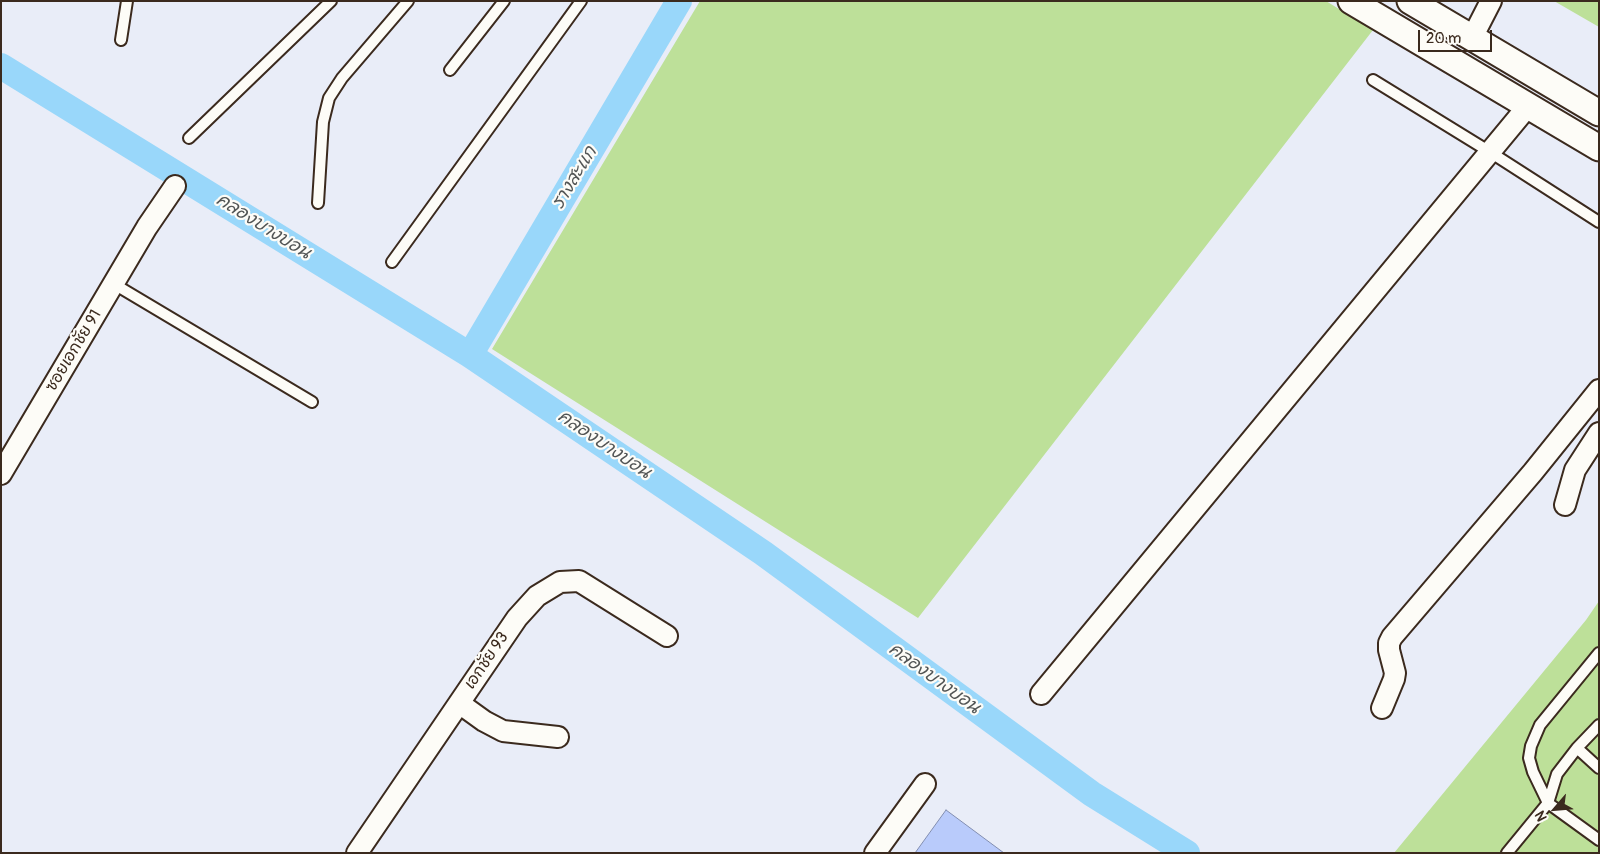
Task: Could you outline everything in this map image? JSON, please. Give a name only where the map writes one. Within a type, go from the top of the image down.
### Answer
[{"type":"street","points":[[1351,1],[1599,148]]},
{"type":"street","points":[[1410,1],[1599,113]]},
{"type":"street","points":[[1472,38],[1491,1]]},
{"type":"street","points":[[1042,694],[1528,106]]},
{"type":"street","name":"ซอยเอกชัย 91","points":[[1,474],[147,227],[173,189]]},
{"type":"street","points":[[1382,708],[1395,673],[1389,650],[1389,643],[1392,637],[1533,472],[1599,390]]},
{"type":"street","points":[[1565,505],[1575,470],[1599,434]]},
{"type":"street","name":"เอกชัย 93","points":[[357,853],[517,618],[537,596],[560,582],[579,582],[667,636]]},
{"type":"street","points":[[459,703],[503,731],[558,737]]},
{"type":"street","points":[[875,853],[925,784]]},
{"type":"lane","points":[[121,40],[127,1]]},
{"type":"lane","points":[[189,138],[331,1]]},
{"type":"lane","points":[[318,203],[324,122],[329,98],[342,78],[408,1]]},
{"type":"lane","points":[[450,70],[504,1]]},
{"type":"lane","points":[[392,262],[580,1]]},
{"type":"lane","points":[[1373,80],[1599,222]]},
{"type":"lane","points":[[114,284],[312,402]]},
{"type":"lane","points":[[1599,653],[1540,725],[1531,746],[1529,758],[1533,772],[1548,803],[1599,840]]},
{"type":"lane","points":[[1506,853],[1548,803],[1557,774],[1577,748],[1599,725]]},
{"type":"lane","points":[[1577,748],[1599,768]]},
{"type":"green space","points":[[700,1],[1326,1],[1373,30],[918,618],[492,349]]},
{"type":"green space","points":[[1554,1],[1599,1],[1599,27]]},
{"type":"green space","points":[[1599,601],[1599,853],[1394,853],[1586,620]]},
{"type":"building","points":[[946,810],[1004,853],[915,853]]},
{"type":"waterway","name":"รางสะแก","points":[[470,355],[679,1]]},
{"type":"waterway","name":"คลองบางบอน","points":[[1,66],[470,355],[763,553],[1092,794],[1187,853]]}]
